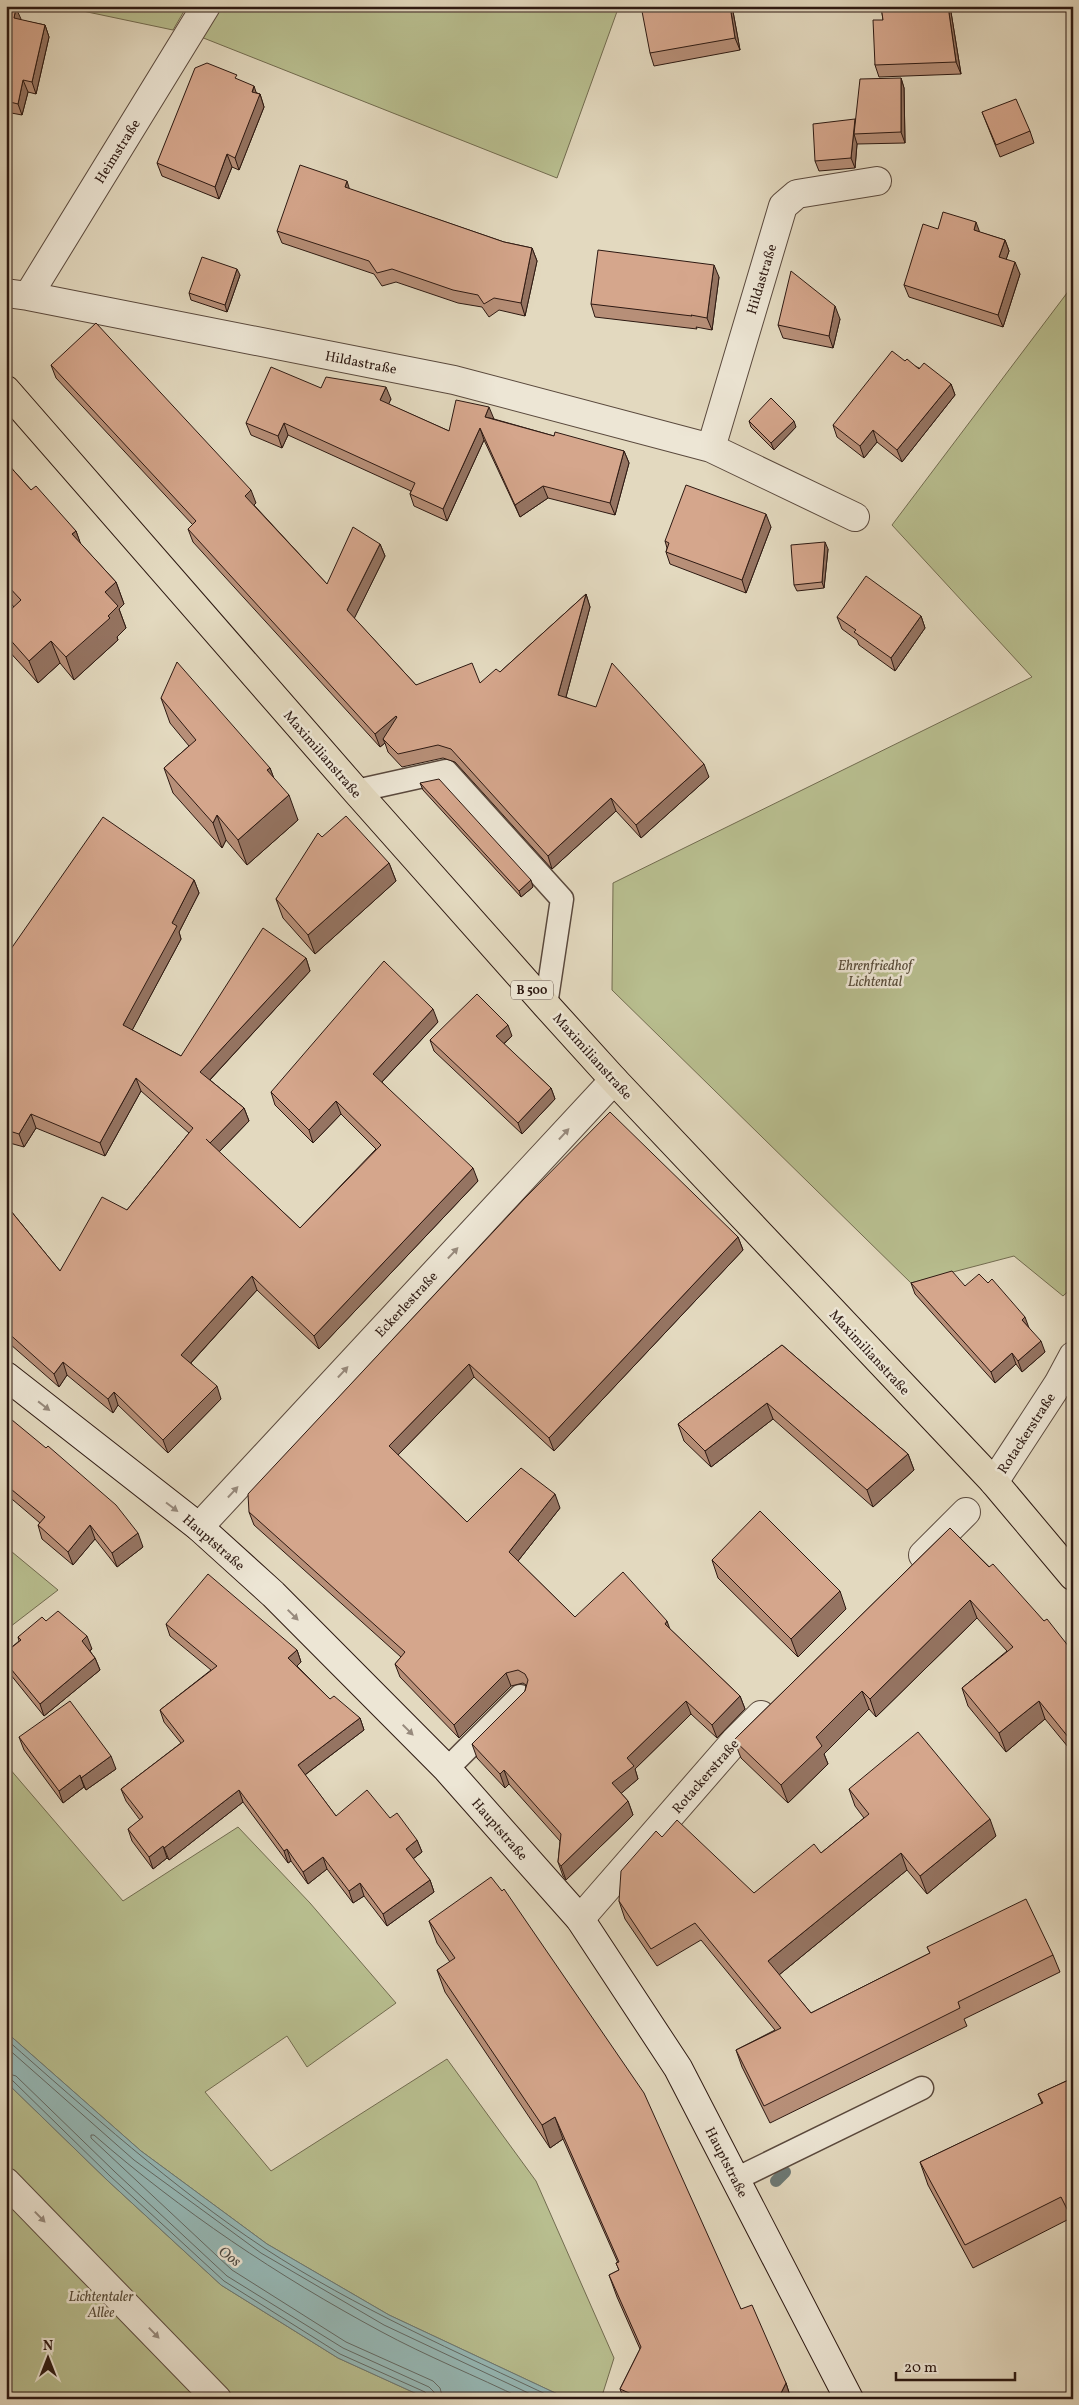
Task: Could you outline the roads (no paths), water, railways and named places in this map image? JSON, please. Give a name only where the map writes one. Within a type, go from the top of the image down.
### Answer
[{"type":"main road","name":"Maximilianstraße","points":[[6,390],[356,791],[546,1005],[614,1080],[994,1482],[1073,1576]]},
{"type":"street","name":"Heimstraße","points":[[17,295],[206,6]]},
{"type":"street","name":"Hildastraße","points":[[711,448],[783,206],[797,194],[878,181]]},
{"type":"street","name":"Hildastraße","points":[[17,295],[454,380],[711,448],[855,517]]},
{"type":"street","name":"Eckerlestraße","points":[[200,1527],[614,1080]]},
{"type":"street","name":"Rotackerstraße","points":[[994,1482],[1058,1384],[1073,1356]]},
{"type":"street","name":"Hauptstraße","points":[[6,1376],[200,1527],[273,1594],[447,1769],[580,1919],[678,2068],[849,2399]]},
{"type":"street","points":[[903,1575],[966,1512]]},
{"type":"street","name":"Rotackerstraße","points":[[580,1919],[735,1741],[777,1699]]},
{"type":"street","points":[[6,2182],[217,2399]]},
{"type":"lane","points":[[356,791],[446,771],[562,899],[546,1005]]},
{"type":"lane","points":[[447,1769],[520,1696]]},
{"type":"lane","points":[[736,2179],[922,2088]]},
{"type":"water","name":"Oos","points":[[6,2032],[141,2151],[267,2244],[389,2315],[568,2399],[428,2399],[338,2358],[221,2285],[107,2180],[6,2082]]},
{"type":"waterway","points":[[776,2181],[785,2172]]},
{"type":"park label","name":"Ehrenfriedhof Lichtental","points":[[875,974]]},
{"type":"park label","name":"Lichtentaler Allee","points":[[101,2304]]}]
